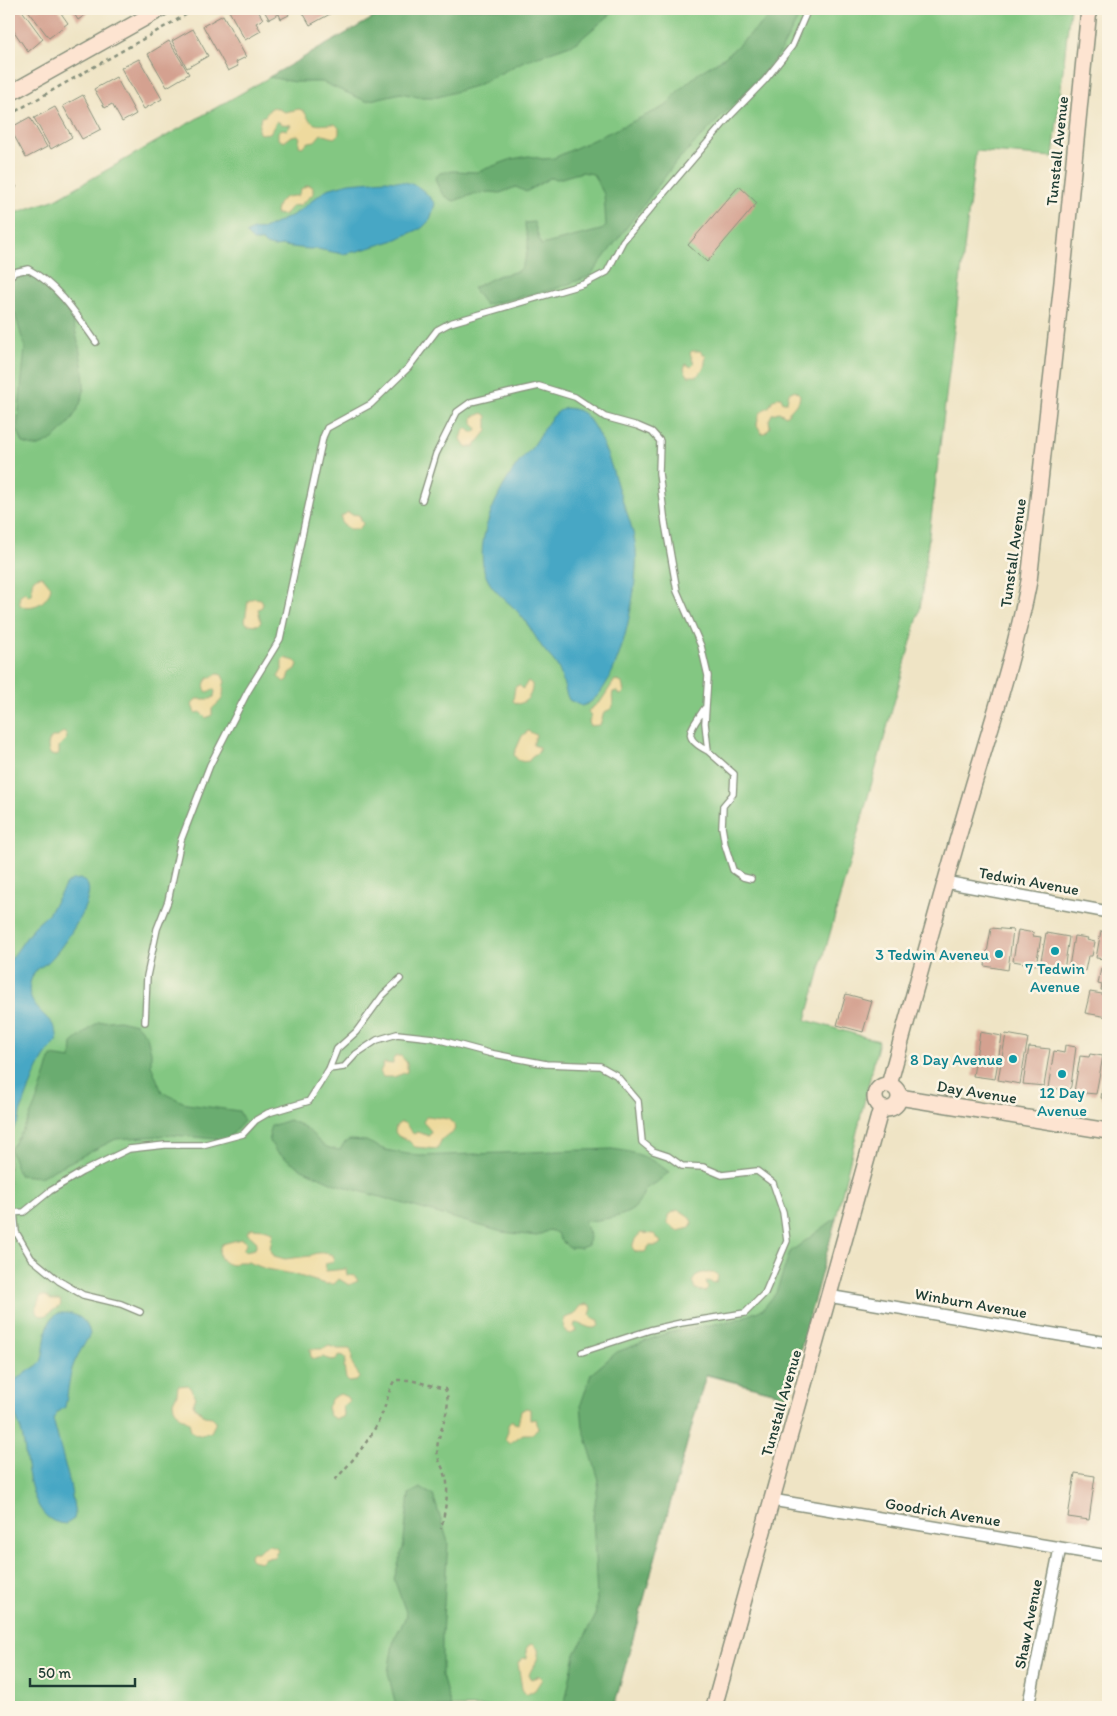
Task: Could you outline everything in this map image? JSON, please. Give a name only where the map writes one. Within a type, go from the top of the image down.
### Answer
[{"type":"street","points":[[9,94],[161,9]]},
{"type":"street","name":"Tunstall Avenue","points":[[889,1085],[945,882],[1024,610],[1029,581],[1062,282],[1089,9]]},
{"type":"street","name":"Tedwin Avenue","points":[[945,882],[1108,912]]},
{"type":"street","points":[[889,1085],[896,1089],[899,1097],[898,1103],[893,1108],[881,1108],[875,1101],[875,1096],[880,1088],[889,1085]]},
{"type":"street","name":"Day Avenue","points":[[899,1097],[1108,1131]]},
{"type":"street","name":"Tunstall Avenue","points":[[714,1707],[881,1108]]},
{"type":"street","name":"Winburn Avenue","points":[[828,1296],[1108,1343]]},
{"type":"street","name":"Goodrich Avenue","points":[[772,1500],[1108,1556]]},
{"type":"street","name":"Shaw Avenue","points":[[1028,1707],[1060,1548]]},
{"type":"lane","points":[[145,1022],[147,976],[157,929],[168,901],[181,840],[210,765],[248,691],[280,639],[326,428],[371,404],[408,368],[437,330],[450,323],[584,284],[608,272],[624,241],[730,116],[765,80],[792,46],[808,9]]},
{"type":"lane","points":[[9,277],[15,272],[28,269],[42,276],[59,293],[96,342]]},
{"type":"lane","points":[[422,500],[436,454],[457,412],[471,402],[539,386],[575,397],[605,417],[652,432],[660,441],[659,473],[665,523],[677,591],[701,646],[708,676],[705,707],[708,751]]},
{"type":"lane","points":[[705,707],[690,732],[690,739],[694,744],[708,751],[734,774],[733,794],[723,806],[722,827],[725,845],[733,870],[751,879]]},
{"type":"lane","points":[[140,1312],[121,1304],[83,1295],[59,1281],[31,1258],[16,1232],[11,1213],[24,1212],[50,1191],[82,1172],[129,1150],[165,1145],[202,1145],[243,1134],[256,1120],[268,1113],[309,1101],[329,1069],[337,1049],[356,1032],[383,995],[400,979]]},
{"type":"lane","points":[[329,1069],[344,1067],[356,1054],[376,1040],[397,1034],[433,1038],[489,1053],[546,1064],[600,1066],[616,1075],[638,1101],[642,1142],[653,1151],[668,1156],[682,1166],[703,1167],[722,1175],[757,1171],[773,1183],[783,1212],[787,1241],[766,1293],[745,1313],[681,1322],[582,1352]]},
{"type":"path","points":[[9,115],[196,9]]},
{"type":"path","points":[[335,1480],[360,1453],[372,1434],[388,1401],[391,1385],[394,1380],[410,1380],[445,1389],[448,1394],[448,1402],[437,1450],[437,1457],[447,1481],[441,1529]]},
{"type":"green space","points":[[389,9],[1070,9],[1053,157],[976,151],[920,609],[806,1020],[879,1041],[836,1218],[788,1396],[706,1375],[614,1707],[9,1707],[9,215],[56,199]]},
{"type":"green space","points":[[389,9],[617,9],[576,43],[524,61],[478,85],[438,97],[418,97],[401,93],[366,101],[322,82],[294,82],[269,77]]},
{"type":"green space","points":[[778,9],[803,9],[779,54],[748,90],[676,162],[590,276],[558,288],[485,305],[473,288],[500,275],[520,270],[528,248],[525,223],[534,222],[541,245],[601,230],[606,225],[604,194],[593,174],[582,172],[558,179],[550,178],[526,192],[516,187],[500,193],[489,192],[471,195],[454,201],[442,192],[435,178],[440,173],[453,171],[477,172],[512,159],[529,156],[543,159],[554,158],[666,106],[678,91],[700,72],[725,57]]},
{"type":"green space","points":[[28,269],[55,293],[68,310],[77,337],[84,382],[79,406],[68,424],[54,438],[36,446],[23,443],[17,429],[25,348],[15,314],[9,309],[9,278],[15,272]]},
{"type":"green space","points":[[119,1020],[136,1024],[147,1036],[151,1052],[151,1065],[162,1092],[187,1104],[239,1111],[244,1121],[227,1140],[173,1135],[116,1139],[40,1177],[19,1175],[10,1149],[30,1116],[51,1056],[71,1059],[72,1043],[98,1022]]},
{"type":"green space","points":[[289,1120],[307,1129],[324,1145],[340,1150],[344,1143],[350,1140],[366,1141],[385,1150],[419,1156],[612,1149],[642,1156],[669,1172],[645,1189],[638,1203],[627,1213],[584,1222],[589,1235],[588,1245],[581,1248],[569,1248],[557,1233],[549,1230],[537,1236],[502,1232],[335,1184],[302,1169],[276,1152],[270,1141],[269,1132],[271,1126]]},
{"type":"green space","points":[[836,1218],[788,1396],[706,1374],[614,1707],[564,1707],[575,1654],[595,1617],[597,1599],[593,1515],[599,1480],[583,1428],[581,1404],[591,1374],[617,1352],[667,1333],[736,1320],[763,1309],[776,1293],[790,1252]]},
{"type":"green space","points":[[420,1488],[433,1495],[448,1542],[442,1634],[442,1676],[451,1707],[396,1707],[388,1672],[394,1639],[407,1615],[394,1579],[403,1548],[409,1494]]},
{"type":"sand","points":[[274,107],[285,112],[299,109],[304,111],[313,123],[319,125],[335,124],[339,128],[339,134],[334,138],[321,134],[315,141],[309,142],[302,147],[299,146],[300,138],[298,135],[292,136],[284,142],[278,139],[278,132],[282,129],[287,130],[291,125],[282,124],[277,121],[270,133],[260,134],[258,131],[261,117],[265,116]]},
{"type":"sand","points":[[308,185],[313,187],[313,194],[300,205],[292,206],[284,215],[276,214],[278,204],[282,199],[298,196],[301,189]]},
{"type":"sand","points":[[692,351],[700,351],[706,356],[704,368],[697,376],[688,376],[684,369],[686,364],[691,367],[694,364],[690,353]]},
{"type":"sand","points":[[795,390],[800,395],[799,401],[786,416],[779,412],[772,414],[769,420],[770,427],[762,434],[757,425],[762,412],[778,397],[781,397],[783,402],[787,402],[789,393]]},
{"type":"sand","points":[[483,413],[487,416],[487,431],[474,447],[466,447],[461,439],[464,429],[475,432],[477,429],[473,423],[473,417]]},
{"type":"sand","points":[[348,512],[359,515],[363,524],[359,529],[350,529],[342,524],[341,517]]},
{"type":"sand","points":[[42,576],[51,587],[47,597],[36,605],[21,606],[19,602],[20,595],[25,592],[31,595],[33,580]]},
{"type":"sand","points":[[254,598],[261,599],[263,603],[262,607],[258,609],[261,622],[258,625],[247,624],[245,621],[248,601]]},
{"type":"sand","points":[[285,658],[298,664],[296,669],[290,673],[288,680],[284,682],[278,677],[282,670],[282,661]]},
{"type":"sand","points":[[218,674],[222,675],[225,682],[222,697],[212,709],[212,715],[206,718],[200,712],[195,713],[192,705],[196,699],[211,699],[214,697],[215,691],[213,689],[208,692],[206,691],[204,685],[209,678]]},
{"type":"sand","points":[[615,680],[622,683],[623,694],[620,695],[617,691],[613,692],[613,706],[604,712],[600,725],[590,726],[589,721],[591,717],[588,711],[601,701]]},
{"type":"sand","points":[[528,681],[532,684],[529,697],[518,704],[513,701],[515,687],[519,685],[523,689]]},
{"type":"sand","points":[[528,731],[536,735],[533,745],[539,747],[539,752],[532,756],[529,761],[518,760],[514,754],[522,736]]},
{"type":"sand","points":[[63,732],[67,738],[59,746],[59,753],[56,756],[51,755],[48,748],[49,741],[52,737],[58,737]]},
{"type":"sand","points":[[396,1056],[401,1056],[407,1063],[407,1072],[394,1077],[383,1077],[380,1072],[384,1063],[393,1064],[393,1059]]},
{"type":"sand","points":[[428,1116],[448,1119],[455,1125],[454,1131],[442,1139],[437,1149],[415,1147],[395,1132],[396,1126],[401,1122],[414,1134],[417,1132],[429,1136],[431,1131],[423,1122]]},
{"type":"sand","points":[[677,1210],[690,1218],[692,1223],[690,1228],[678,1231],[668,1224],[668,1215]]},
{"type":"sand","points":[[252,1228],[273,1232],[270,1249],[274,1256],[285,1259],[310,1256],[318,1253],[333,1255],[334,1259],[332,1262],[325,1264],[326,1271],[346,1269],[347,1275],[355,1276],[358,1281],[349,1285],[339,1279],[334,1284],[325,1284],[293,1274],[266,1269],[248,1262],[237,1262],[233,1265],[223,1261],[219,1251],[222,1244],[241,1239],[247,1243],[243,1250],[255,1249],[257,1242],[247,1233]]},
{"type":"sand","points":[[641,1233],[654,1234],[661,1243],[657,1246],[649,1246],[645,1252],[636,1252],[633,1249],[633,1244]]},
{"type":"sand","points":[[715,1273],[718,1276],[717,1281],[714,1283],[706,1282],[708,1288],[705,1292],[696,1289],[692,1282],[697,1275]]},
{"type":"sand","points":[[41,1296],[46,1296],[51,1300],[60,1300],[61,1305],[46,1315],[39,1315],[37,1313],[37,1306]]},
{"type":"sand","points":[[586,1304],[592,1308],[590,1315],[592,1318],[599,1320],[599,1326],[590,1328],[575,1323],[576,1331],[571,1334],[568,1333],[564,1328],[565,1318],[574,1315],[581,1306]]},
{"type":"sand","points":[[329,1346],[338,1349],[350,1349],[352,1364],[359,1378],[356,1381],[349,1382],[346,1379],[344,1367],[346,1359],[344,1356],[340,1355],[335,1361],[323,1357],[311,1358],[310,1349],[323,1349]]},
{"type":"sand","points":[[188,1385],[196,1397],[193,1404],[195,1408],[204,1416],[212,1417],[215,1420],[211,1432],[201,1435],[194,1434],[191,1431],[189,1422],[179,1416],[174,1408],[173,1402],[178,1386]]},
{"type":"sand","points":[[340,1394],[347,1397],[349,1401],[343,1406],[343,1417],[335,1419],[329,1415],[327,1407],[332,1398]]},
{"type":"sand","points":[[526,1408],[530,1409],[530,1420],[536,1419],[538,1428],[533,1434],[523,1434],[509,1444],[505,1439],[508,1425],[512,1420],[518,1424],[521,1411]]},
{"type":"sand","points":[[269,1545],[276,1547],[278,1550],[274,1557],[265,1558],[261,1562],[251,1560],[250,1555],[252,1552],[258,1552]]},
{"type":"sand","points":[[533,1644],[538,1649],[538,1656],[529,1675],[531,1679],[540,1676],[542,1679],[535,1690],[526,1695],[522,1689],[518,1663],[523,1658],[527,1659],[526,1649],[529,1645]]},
{"type":"water","points":[[385,180],[414,185],[430,197],[435,204],[430,220],[422,228],[392,241],[343,254],[317,249],[274,247],[266,245],[262,241],[253,241],[247,235],[247,233],[253,230],[264,229],[295,214],[327,189],[349,183]]},
{"type":"water","points":[[565,408],[575,409],[583,413],[598,434],[610,461],[629,519],[636,550],[634,588],[630,612],[617,661],[607,682],[595,698],[582,706],[569,700],[556,664],[521,616],[489,582],[483,567],[482,550],[485,531],[499,494],[549,421]]},
{"type":"water","points":[[80,879],[87,885],[88,894],[81,915],[60,949],[34,973],[29,987],[30,996],[34,1004],[53,1025],[57,1033],[57,1042],[39,1066],[20,1113],[19,1121],[9,1136],[9,962],[33,928],[48,914],[66,884],[72,880]]},
{"type":"water","points":[[59,1313],[79,1317],[86,1324],[90,1334],[72,1369],[65,1407],[53,1419],[70,1484],[75,1514],[74,1519],[66,1524],[53,1521],[44,1513],[37,1502],[28,1474],[22,1434],[10,1394],[12,1384],[41,1362],[47,1328]]},
{"type":"building","points":[[15,9],[21,9],[43,39],[28,52],[9,24],[9,13]]},
{"type":"building","points":[[27,9],[58,9],[68,23],[49,38]]},
{"type":"building","points":[[71,9],[94,9],[78,20]]},
{"type":"building","points":[[233,9],[257,9],[263,19],[256,23],[261,31],[245,40],[229,11]]},
{"type":"building","points":[[263,9],[286,9],[289,15],[281,19],[279,14],[269,19]]},
{"type":"building","points":[[301,9],[328,9],[330,14],[310,25]]},
{"type":"building","points":[[223,15],[246,57],[236,62],[238,66],[228,71],[203,26]]},
{"type":"building","points":[[193,29],[208,56],[187,68],[172,41]]},
{"type":"building","points":[[169,41],[189,74],[167,87],[148,54]]},
{"type":"building","points":[[139,59],[162,99],[144,109],[121,68]]},
{"type":"building","points":[[116,77],[136,114],[122,122],[112,104],[105,108],[94,89]]},
{"type":"building","points":[[83,95],[101,129],[82,139],[63,106]]},
{"type":"building","points":[[55,107],[72,137],[51,149],[34,118]]},
{"type":"building","points":[[30,117],[47,147],[26,158],[10,128]]},
{"type":"building","points":[[9,177],[17,187],[9,193]]},
{"type":"building","points":[[739,186],[757,203],[707,262],[688,245]]},
{"type":"building","name":"3 Tedwin Aveneu","points":[[991,928],[1013,930],[1008,970],[985,966]]},
{"type":"building","points":[[1018,930],[1034,933],[1033,936],[1041,937],[1036,965],[1013,961]]},
{"type":"building","points":[[1101,931],[1108,932],[1108,959],[1096,958]]},
{"type":"building","name":"7 Tedwin Avenue","points":[[1046,933],[1069,937],[1064,970],[1040,966]]},
{"type":"building","points":[[1074,936],[1088,938],[1087,940],[1095,942],[1092,956],[1088,956],[1085,971],[1077,970],[1076,974],[1068,973]]},
{"type":"building","points":[[1101,968],[1108,969],[1108,991],[1101,990],[1102,985],[1098,984]]},
{"type":"building","points":[[1090,992],[1108,995],[1108,1017],[1085,1013]]},
{"type":"building","points":[[846,994],[872,1001],[863,1032],[837,1025]]},
{"type":"building","points":[[980,1032],[1002,1036],[995,1079],[973,1076]]},
{"type":"building","name":"8 Day Avenue","points":[[1006,1034],[1028,1038],[1020,1084],[998,1080]]},
{"type":"building","name":"12 Day Avenue","points":[[1065,1045],[1076,1047],[1071,1086],[1069,1090],[1048,1088],[1054,1051],[1064,1053]]},
{"type":"building","points":[[1029,1047],[1050,1049],[1044,1086],[1023,1084]]},
{"type":"building","points":[[1090,1054],[1103,1056],[1096,1094],[1074,1092],[1080,1056],[1089,1057]]},
{"type":"building","points":[[1108,1057],[1108,1099],[1101,1098]]},
{"type":"building","points":[[1075,1473],[1095,1476],[1089,1520],[1068,1517]]},
{"type":"place","name":"7 Tedwin Avenue","points":[[1055,951]]},
{"type":"place","name":"3 Tedwin Aveneu","points":[[999,954]]},
{"type":"place","name":"8 Day Avenue","points":[[1013,1059]]},
{"type":"place","name":"12 Day Avenue","points":[[1062,1074]]}]
